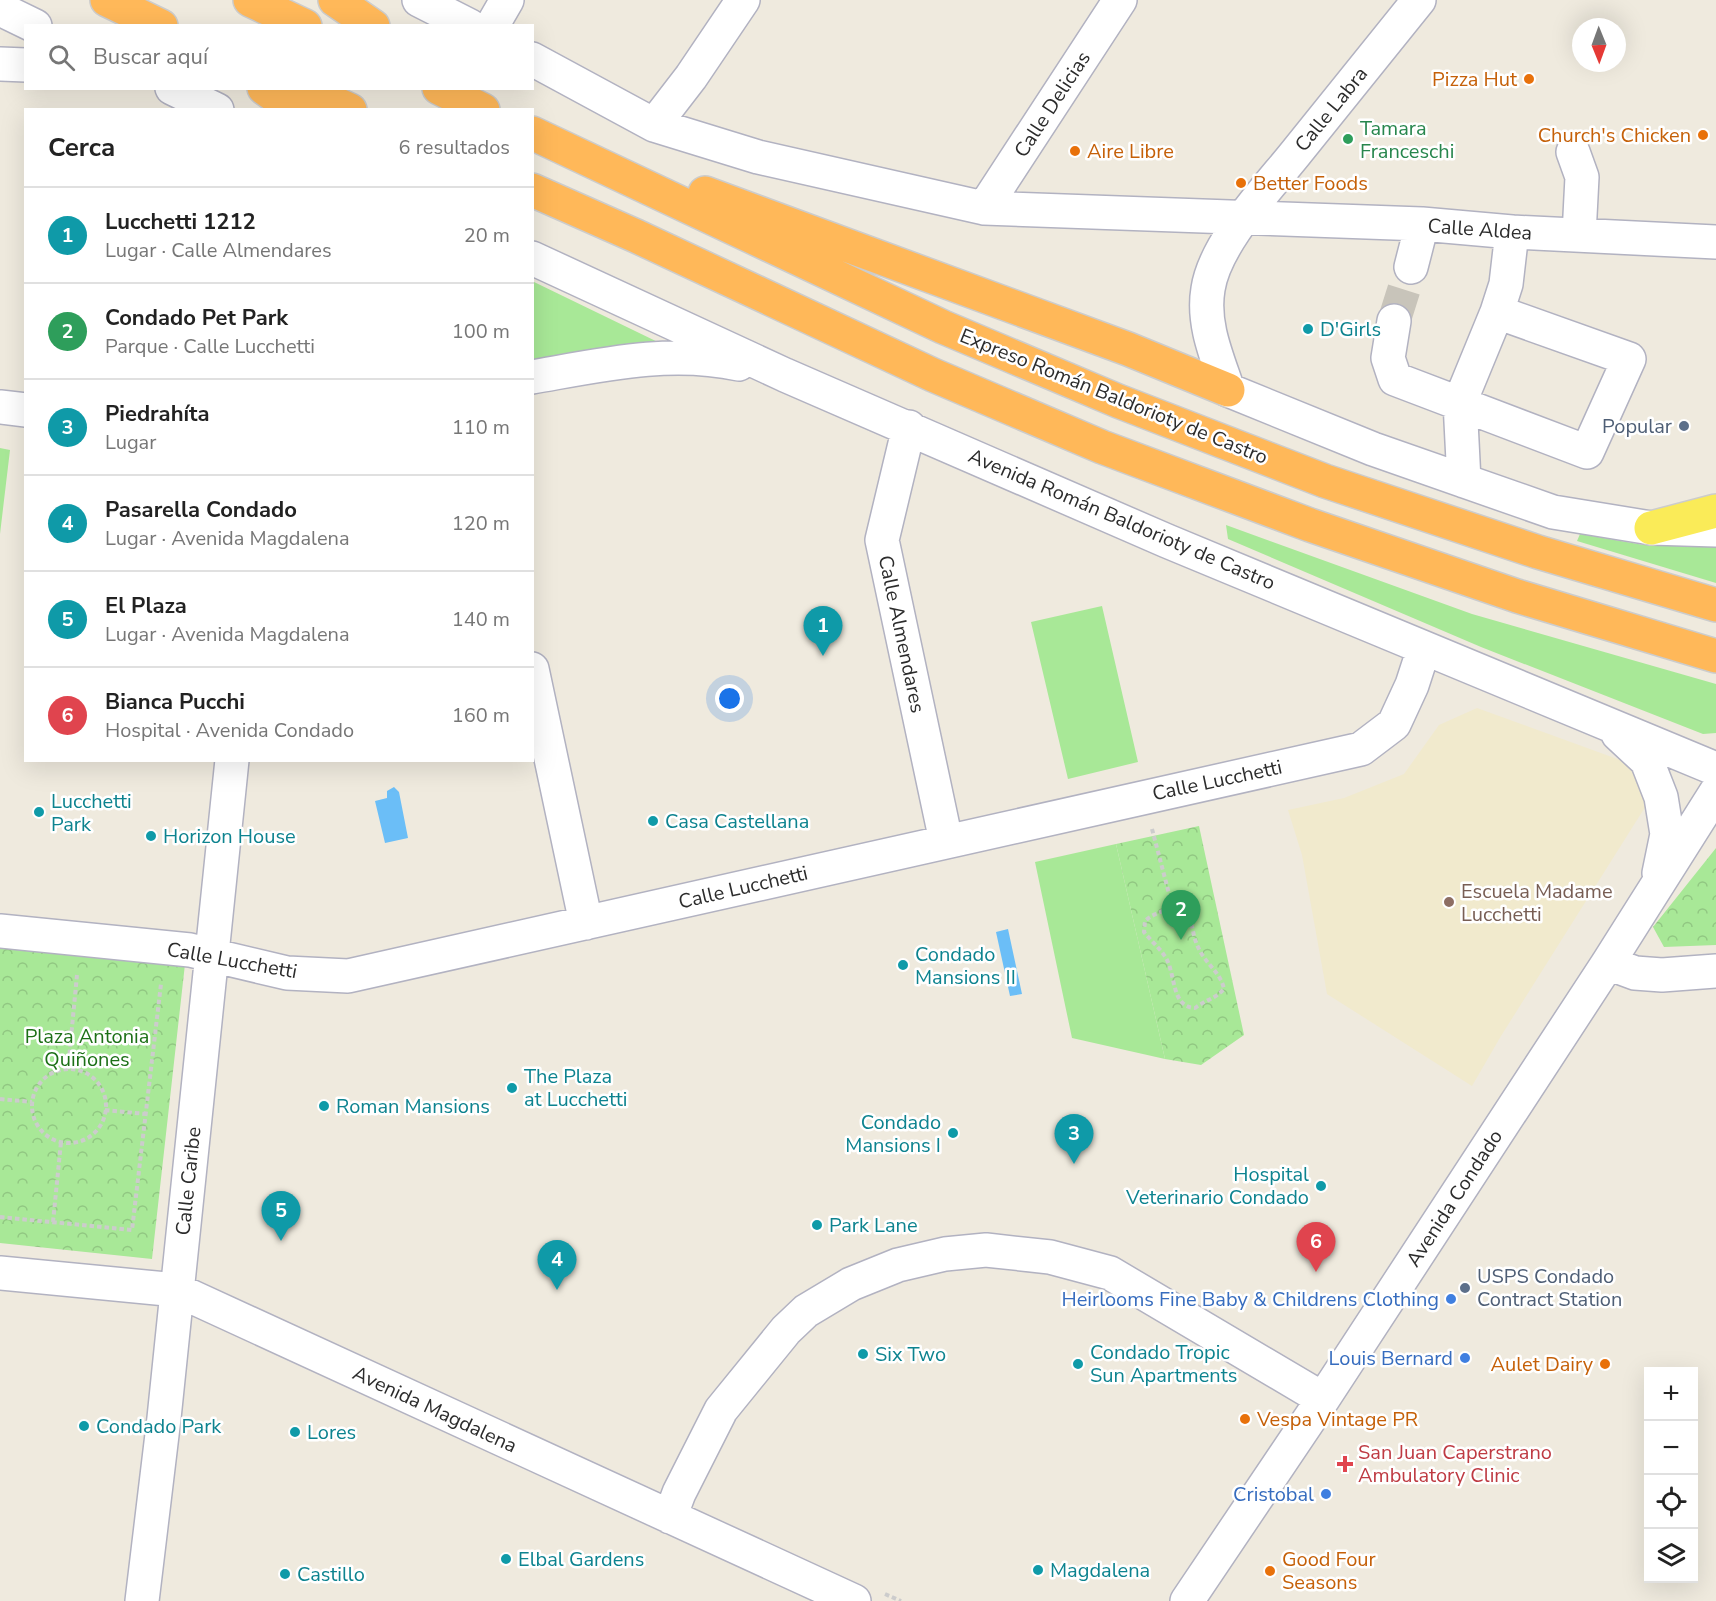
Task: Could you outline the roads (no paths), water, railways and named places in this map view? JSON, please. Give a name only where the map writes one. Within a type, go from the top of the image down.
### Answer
[{"type":"highway","points":[[106,0],[157,24]]},
{"type":"highway","points":[[250,0],[300,24]]},
{"type":"highway","points":[[335,0],[371,24]]},
{"type":"highway","points":[[267,90],[292,108]]},
{"type":"highway","points":[[306,90],[346,108]]},
{"type":"highway","points":[[442,90],[479,108]]},
{"type":"highway","points":[[472,90],[498,108]]},
{"type":"highway","points":[[537,134],[827,237],[936,280],[1128,349],[1228,390]]},
{"type":"highway","name":"Expreso Román Baldorioty de Castro","points":[[537,134],[943,327],[1118,401],[1325,481],[1538,552],[1716,605]]},
{"type":"highway","points":[[534,191],[933,375],[1102,447],[1310,525],[1517,596],[1716,656]]},
{"type":"main road","points":[[1651,528],[1716,511]]},
{"type":"street","points":[[419,0],[466,24]]},
{"type":"street","points":[[493,24],[507,0]]},
{"type":"street","points":[[654,124],[691,77],[743,0]]},
{"type":"street","name":"Calle Delicias","points":[[984,208],[1120,0]]},
{"type":"street","name":"Calle Labra","points":[[1228,390],[1209,331],[1206,308],[1208,287],[1214,266],[1244,219],[1419,0]]},
{"type":"street","points":[[0,9],[31,24]]},
{"type":"street","points":[[534,60],[654,124],[758,157],[984,208],[1244,219]]},
{"type":"street","points":[[0,64],[24,65]]},
{"type":"street","points":[[176,90],[213,108]]},
{"type":"street","points":[[1573,152],[1582,177],[1579,235]]},
{"type":"street","name":"Calle Aldea","points":[[1244,219],[1422,224],[1512,232],[1716,242]]},
{"type":"street","points":[[1411,267],[1422,224]]},
{"type":"street","points":[[1464,481],[1460,402],[1506,284],[1512,232]]},
{"type":"street","name":"Avenida Román Baldorioty de Castro","points":[[534,259],[785,375],[1167,541],[1716,769]]},
{"type":"street","points":[[1394,321],[1388,358],[1395,379],[1587,452],[1629,359],[1497,312]]},
{"type":"street","points":[[534,377],[642,358],[711,358],[785,375]]},
{"type":"street","points":[[1228,390],[1373,449],[1553,512],[1651,528],[1716,530]]},
{"type":"street","points":[[0,407],[24,410]]},
{"type":"street","name":"Calle Almendares","points":[[909,427],[882,540],[946,841]]},
{"type":"street","name":"Calle Lucchetti","points":[[0,931],[190,950],[287,973],[348,976],[1360,749],[1394,724],[1412,685],[1424,648]]},
{"type":"street","points":[[534,678],[586,923]]},
{"type":"street","points":[[1608,724],[1647,760],[1661,797],[1667,834],[1656,886]]},
{"type":"street","name":"Calle Caribe","points":[[142,1601],[232,762]]},
{"type":"street","name":"Avenida Condado","points":[[1187,1601],[1323,1399],[1608,963],[1716,792]]},
{"type":"street","points":[[1608,963],[1635,973],[1662,975],[1716,971]]},
{"type":"street","points":[[670,1517],[679,1493],[721,1410],[786,1330],[806,1311],[851,1284],[898,1265],[945,1254],[986,1250],[1050,1257],[1110,1273],[1323,1399]]},
{"type":"street","name":"Avenida Magdalena","points":[[0,1273],[177,1290],[854,1601]]},
{"type":"water","points":[[394,787],[399,792],[408,838],[385,843],[375,801],[387,798],[387,791]]},
{"type":"water","points":[[1008,929],[1022,994],[1010,996],[996,932]]},
{"type":"tunnel","points":[[1394,321],[1411,267]]},
{"type":"place","name":"Pizza Hut","points":[[1529,79]]},
{"type":"place","name":"Church's Chicken","points":[[1703,135]]},
{"type":"place","name":"Tamara Franceschi","points":[[1348,139]]},
{"type":"place","name":"Aire Libre","points":[[1075,151]]},
{"type":"place","name":"Better Foods","points":[[1241,183]]},
{"type":"place","name":"D'Girls","points":[[1308,329]]},
{"type":"place","name":"Popular","points":[[1684,426]]},
{"type":"place","name":"Lucchetti 1212","points":[[823,656]]},
{"type":"place","name":"Lucchetti Park","points":[[39,812]]},
{"type":"place","name":"Casa Castellana","points":[[653,821]]},
{"type":"place","name":"Horizon House","points":[[151,836]]},
{"type":"place","name":"Escuela Madame Lucchetti","points":[[1449,902]]},
{"type":"place","name":"Condado Pet Park","points":[[1181,940]]},
{"type":"place","name":"Condado Mansions II","points":[[903,965]]},
{"type":"place","name":"The Plaza at Lucchetti","points":[[512,1088]]},
{"type":"place","name":"Roman Mansions","points":[[324,1106]]},
{"type":"place","name":"Condado Mansions I","points":[[953,1133]]},
{"type":"place","name":"Piedrahíta","points":[[1074,1164]]},
{"type":"place","name":"Hospital Veterinario Condado","points":[[1321,1186]]},
{"type":"place","name":"Park Lane","points":[[817,1225]]},
{"type":"place","name":"El Plaza","points":[[281,1241]]},
{"type":"place","name":"Bianca Pucchi","points":[[1316,1272]]},
{"type":"place","name":"USPS Condado Contract Station","points":[[1465,1288]]},
{"type":"place","name":"Pasarella Condado","points":[[557,1290]]},
{"type":"place","name":"Heirlooms Fine Baby & Childrens Clothing","points":[[1451,1299]]},
{"type":"place","name":"Six Two","points":[[863,1354]]},
{"type":"place","name":"Louis Bernard","points":[[1465,1358]]},
{"type":"place","name":"Condado Tropic Sun Apartments","points":[[1078,1364]]},
{"type":"place","name":"Aulet Dairy","points":[[1605,1364]]},
{"type":"place","name":"Vespa Vintage PR","points":[[1245,1419]]},
{"type":"place","name":"Condado Park","points":[[84,1426]]},
{"type":"place","name":"Lores","points":[[295,1432]]},
{"type":"place","name":"San Juan Caperstrano Ambulatory Clinic","points":[[1345,1464]]},
{"type":"place","name":"Cristobal","points":[[1326,1494]]},
{"type":"place","name":"Elbal Gardens","points":[[506,1559]]},
{"type":"place","name":"Magdalena","points":[[1038,1570]]},
{"type":"place","name":"Good Four Seasons","points":[[1270,1571]]},
{"type":"place","name":"Castillo","points":[[285,1574]]},
{"type":"park label","name":"Plaza Antonia Quiñones","points":[[87,1048]]}]
